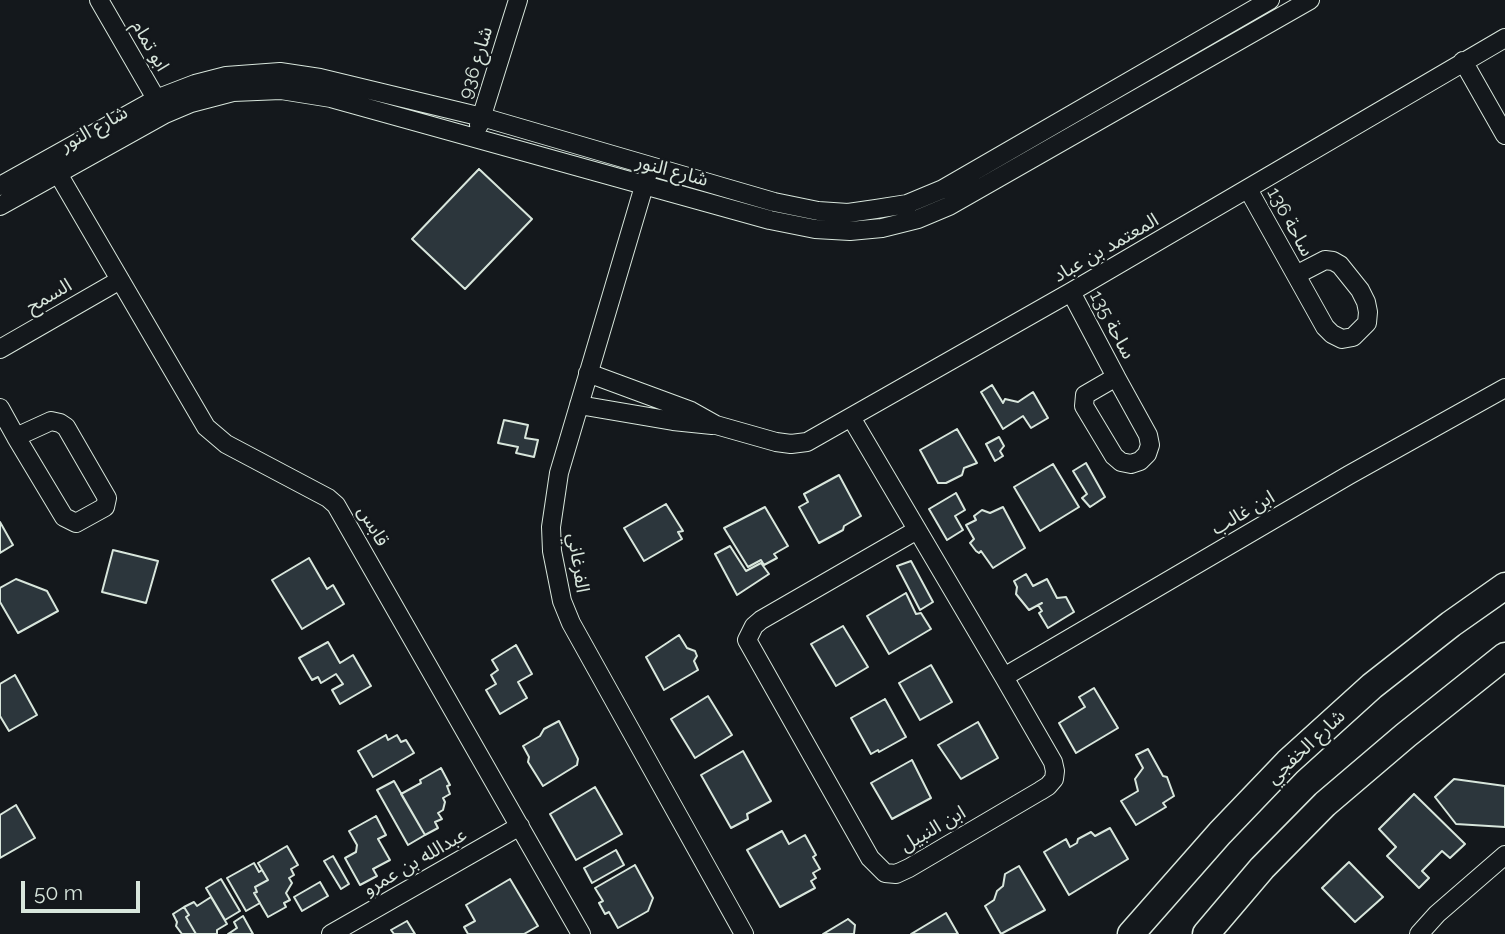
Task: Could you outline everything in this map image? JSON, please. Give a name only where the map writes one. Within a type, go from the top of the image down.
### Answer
[{"type":"highway","name":"شارع الخفجي","points":[[1131,934],[1220,833],[1288,762],[1372,686],[1505,586]]},
{"type":"highway","points":[[1206,934],[1262,868],[1325,804],[1505,656]]},
{"type":"street","name":"ابو تمام","points":[[99,0],[160,106]]},
{"type":"street","name":"شارع 936","points":[[474,138],[518,0]]},
{"type":"street","name":"شارع النور","points":[[0,206],[53,166],[195,84],[226,76],[279,72],[320,78],[482,117],[774,202],[818,211],[848,213],[908,204],[943,190],[1270,0]]},
{"type":"street","name":"شارع النور","points":[[160,106],[191,103],[233,92],[281,90],[331,98],[770,220],[814,229],[850,231],[882,228],[918,219],[949,206],[1310,0]]},
{"type":"street","points":[[1227,24],[1238,41]]},
{"type":"street","name":"المعتمد بن عباد","points":[[579,405],[673,421],[716,425],[776,442],[807,442],[852,419],[1505,38]]},
{"type":"street","points":[[1463,61],[1505,135]]},
{"type":"street","name":"شارع النور","points":[[0,186],[53,166]]},
{"type":"street","name":"قابس","points":[[53,166],[206,427],[226,443],[328,498],[336,505],[581,934]]},
{"type":"street","name":"الفرغاني","points":[[650,166],[559,473],[551,527],[554,564],[562,601],[587,654],[736,931]]},
{"type":"street","name":"ساحة 136","points":[[1248,189],[1325,327],[1342,339],[1353,337],[1367,323],[1366,302],[1340,265],[1325,260],[1296,275]]},
{"type":"street","name":"السمح","points":[[0,349],[120,280]]},
{"type":"street","name":"ساحة 135","points":[[1071,292],[1148,435],[1150,445],[1147,454],[1140,461],[1131,464],[1121,462],[1114,456],[1084,406],[1086,394],[1116,377]]},
{"type":"street","name":"المعتمد بن عباد","points":[[588,373],[691,411],[716,425]]},
{"type":"street","name":"ابن غالب","points":[[1004,677],[1349,475],[1505,388]]},
{"type":"street","points":[[0,408],[16,437],[68,520],[80,522],[105,507],[107,498],[66,427],[51,421],[16,437]]},
{"type":"street","name":"ابن النبيل","points":[[852,419],[1004,677],[1053,762],[1055,771],[1054,779],[1040,791],[896,874],[885,873],[870,858],[747,640],[749,633],[761,621],[917,530]]},
{"type":"street","name":"عبدالله بن عمرو","points":[[331,934],[520,826]]},
{"type":"street","points":[[1419,934],[1437,914],[1505,855]]},
{"type":"building","points":[[479,169],[532,219],[465,289],[412,239]]},
{"type":"building","points":[[992,385],[1003,403],[1005,399],[1018,402],[1033,392],[1048,418],[1031,428],[1023,416],[1003,429],[981,392]]},
{"type":"building","points":[[504,420],[528,425],[525,438],[538,440],[534,457],[516,453],[518,447],[498,443]]},
{"type":"building","points":[[957,429],[977,463],[964,468],[962,475],[946,483],[938,483],[920,450]]},
{"type":"building","points":[[999,437],[1004,446],[1000,451],[1003,456],[995,461],[986,444]]},
{"type":"building","points":[[1086,463],[1105,497],[1090,507],[1082,498],[1087,494],[1073,471]]},
{"type":"building","points":[[1053,464],[1079,507],[1040,531],[1014,487]]},
{"type":"building","points":[[839,475],[861,516],[819,543],[799,507],[808,502],[804,494]]},
{"type":"building","points":[[956,493],[965,510],[955,516],[963,530],[947,540],[929,509]]},
{"type":"building","points":[[666,504],[683,531],[678,532],[682,539],[644,561],[624,528]]},
{"type":"building","points":[[765,507],[788,546],[774,554],[777,558],[764,565],[761,560],[748,567],[724,528]]},
{"type":"building","points":[[1003,507],[1025,548],[993,568],[981,551],[976,551],[970,543],[974,539],[966,525],[976,520],[974,516],[982,510],[990,513]]},
{"type":"building","points":[[0,522],[13,545],[0,553]]},
{"type":"building","points":[[730,546],[746,571],[761,563],[769,574],[737,595],[715,554]]},
{"type":"building","points":[[113,550],[158,561],[146,603],[102,592]]},
{"type":"building","points":[[309,558],[327,589],[333,585],[344,604],[302,629],[272,580]]},
{"type":"building","points":[[911,561],[933,602],[920,610],[897,566]]},
{"type":"building","points":[[1026,574],[1033,586],[1047,579],[1057,598],[1066,597],[1074,612],[1048,628],[1039,613],[1042,611],[1038,605],[1029,610],[1016,594],[1014,581]]},
{"type":"building","points":[[16,579],[47,591],[58,611],[18,633],[0,602],[0,588]]},
{"type":"building","points":[[906,593],[916,614],[921,613],[931,629],[889,654],[867,616]]},
{"type":"building","points":[[843,626],[868,667],[836,686],[811,644]]},
{"type":"building","points":[[679,635],[687,648],[695,651],[697,656],[694,661],[698,670],[664,690],[646,657]]},
{"type":"building","points":[[328,642],[340,663],[353,655],[371,686],[340,704],[332,690],[343,684],[336,674],[321,683],[318,677],[312,680],[299,658]]},
{"type":"building","points":[[516,645],[532,674],[518,682],[527,698],[500,714],[486,690],[496,684],[491,675],[498,670],[492,660]]},
{"type":"building","points":[[931,665],[952,702],[920,720],[899,683]]},
{"type":"building","points":[[15,675],[37,715],[9,731],[0,716],[0,684]]},
{"type":"building","points":[[1094,688],[1118,728],[1076,753],[1059,723],[1085,707],[1079,697]]},
{"type":"building","points":[[708,696],[732,735],[695,758],[671,719]]},
{"type":"building","points":[[885,699],[906,737],[871,754],[851,718]]},
{"type":"building","points":[[559,721],[578,759],[577,765],[543,786],[528,762],[529,757],[523,746]]},
{"type":"building","points":[[978,722],[998,758],[961,779],[938,745]]},
{"type":"building","points":[[386,735],[388,740],[397,735],[401,742],[406,740],[414,753],[373,777],[358,751]]},
{"type":"building","points":[[1148,749],[1163,776],[1167,777],[1174,796],[1163,803],[1166,807],[1136,825],[1121,801],[1138,791],[1135,779],[1143,768],[1136,755]]},
{"type":"building","points":[[743,751],[771,801],[747,814],[748,819],[731,828],[701,775]]},
{"type":"building","points":[[912,760],[931,798],[892,819],[871,783]]},
{"type":"building","points":[[441,768],[450,785],[447,786],[450,794],[443,798],[443,810],[438,813],[442,819],[435,822],[438,828],[425,835],[401,794]]},
{"type":"building","points":[[1454,779],[1505,786],[1505,827],[1456,824],[1435,797]]},
{"type":"building","points":[[394,781],[425,835],[408,845],[377,790]]},
{"type":"building","points":[[595,787],[622,834],[576,860],[550,814]]},
{"type":"building","points":[[1414,794],[1465,844],[1450,858],[1442,851],[1422,871],[1429,878],[1419,888],[1387,856],[1396,847],[1379,829]]},
{"type":"building","points":[[16,805],[35,838],[0,858],[0,815]]},
{"type":"building","points":[[376,816],[386,835],[378,839],[390,860],[373,869],[377,876],[360,885],[345,858],[356,852],[357,845],[349,831]]},
{"type":"building","points":[[1110,828],[1128,859],[1069,895],[1044,852],[1066,839],[1070,847],[1091,832],[1095,836]]},
{"type":"building","points":[[782,831],[789,844],[805,835],[820,869],[813,873],[816,878],[811,881],[815,888],[780,907],[747,850]]},
{"type":"building","points":[[287,846],[298,865],[291,869],[294,875],[289,878],[292,883],[286,893],[290,900],[284,903],[286,907],[268,917],[254,893],[257,892],[255,887],[268,880],[258,863]]},
{"type":"building","points":[[616,850],[624,865],[592,883],[584,868]]},
{"type":"building","points":[[333,856],[349,884],[341,889],[324,861]]},
{"type":"building","points":[[1349,862],[1383,897],[1355,922],[1322,888]]},
{"type":"building","points":[[254,863],[268,880],[255,887],[257,892],[254,893],[260,903],[246,911],[227,878]]},
{"type":"building","points":[[635,865],[653,898],[648,911],[618,928],[609,912],[605,914],[599,903],[603,901],[595,888]]},
{"type":"building","points":[[1019,866],[1045,910],[1001,934],[985,906],[994,900],[997,891],[1003,886],[1005,874]]},
{"type":"building","points":[[221,879],[240,911],[225,920],[206,888]]},
{"type":"building","points":[[510,879],[538,926],[524,934],[468,934],[464,927],[475,921],[466,905]]},
{"type":"building","points":[[320,882],[328,896],[302,911],[294,897]]},
{"type":"building","points":[[211,897],[227,924],[217,930],[217,934],[196,934],[186,917],[189,915],[184,907],[194,902],[197,906]]},
{"type":"building","points":[[184,907],[189,915],[186,917],[196,934],[182,934],[176,926],[173,914]]},
{"type":"building","points":[[946,913],[958,934],[911,934]]},
{"type":"building","points":[[243,916],[253,934],[228,934],[237,928],[234,922]]},
{"type":"building","points":[[848,919],[855,925],[854,934],[823,934]]},
{"type":"building","points":[[407,921],[415,934],[394,934],[391,930]]}]
